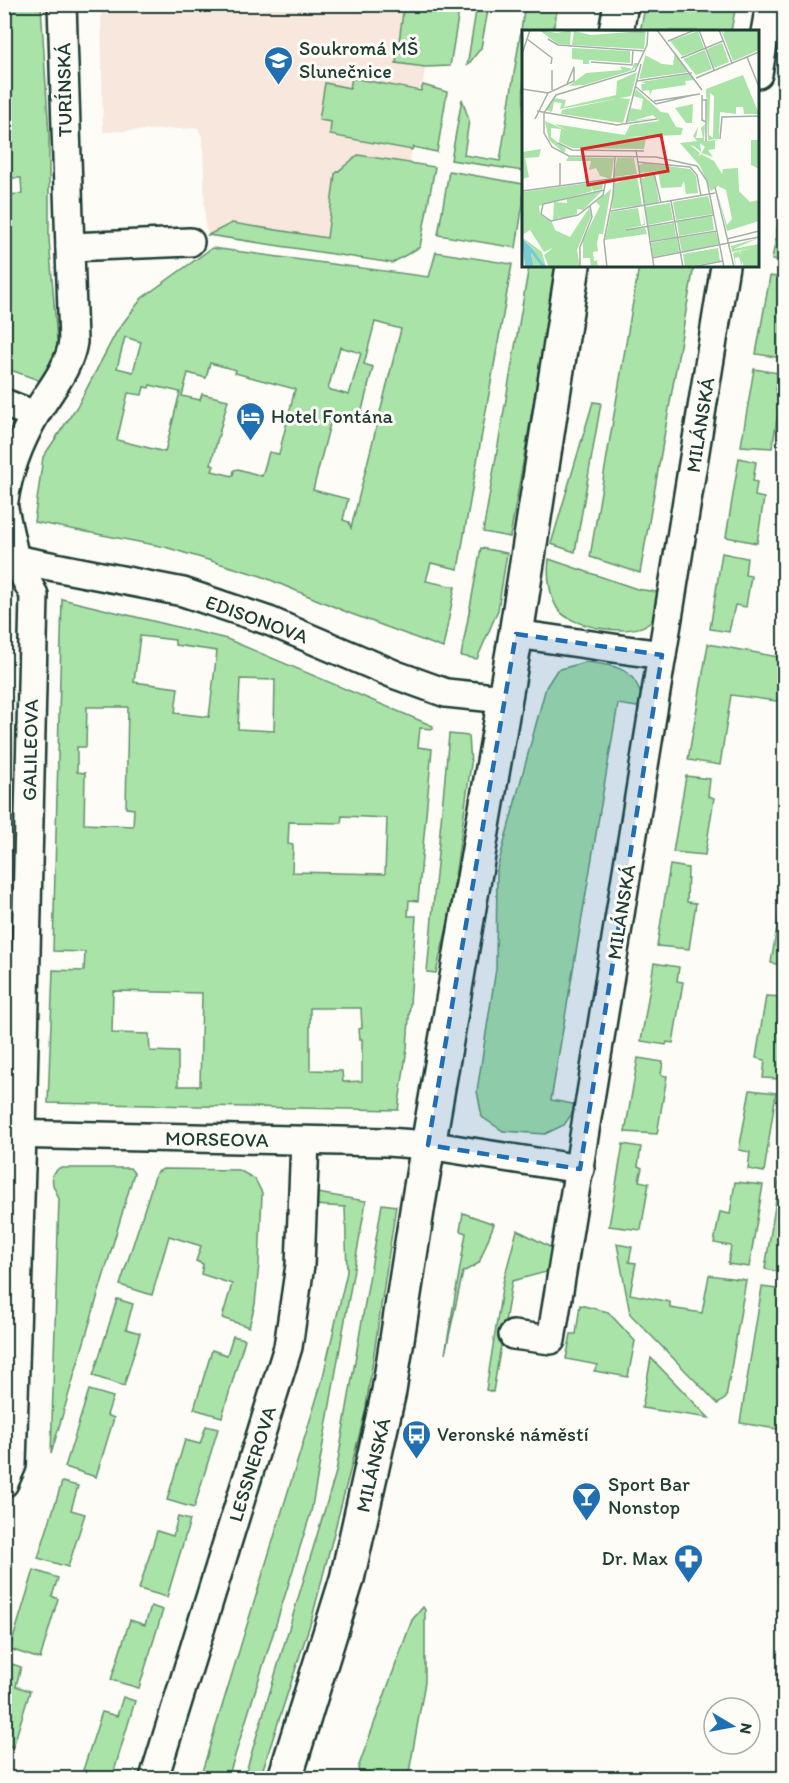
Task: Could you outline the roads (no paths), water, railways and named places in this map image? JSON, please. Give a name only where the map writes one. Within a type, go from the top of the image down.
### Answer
[{"type":"street","name":"TURÍNSKÁ","points":[[4,501],[19,448],[35,415],[71,357],[74,342],[62,4]]},
{"type":"street","points":[[616,30],[621,4]]},
{"type":"street","points":[[759,68],[770,4]]},
{"type":"street","points":[[70,247],[190,242]]},
{"type":"street","name":"MILÁNSKÁ","points":[[285,1779],[347,1579],[376,1457],[389,1390],[428,1145],[516,634],[573,267]]},
{"type":"street","name":"MILÁNSKÁ","points":[[513,1335],[551,1340],[726,267]]},
{"type":"street","points":[[4,403],[35,415]]},
{"type":"street","name":"GALILEOVA","points":[[4,509],[10,558],[34,595],[14,1134],[12,1465],[4,1483]]},
{"type":"street","name":"EDISONOVA","points":[[10,558],[183,591],[269,621],[396,675],[446,693],[504,699]]},
{"type":"street","points":[[516,634],[662,655]]},
{"type":"street","name":"MORSEOVA","points":[[14,1134],[428,1145]]},
{"type":"street","name":"LESSNEROVA","points":[[154,1779],[288,1347],[300,1265],[305,1141]]},
{"type":"street","points":[[428,1145],[580,1169]]},
{"type":"place","name":"Soukromá MŠ Slunečnice","points":[[278,86]]},
{"type":"place","name":"Hotel Fontána","points":[[250,442]]},
{"type":"place","name":"Veronské náměstí","points":[[416,1460]]},
{"type":"place","name":"Sport Bar Nonstop","points":[[587,1522]]},
{"type":"place","name":"Dr. Max","points":[[689,1584]]}]
